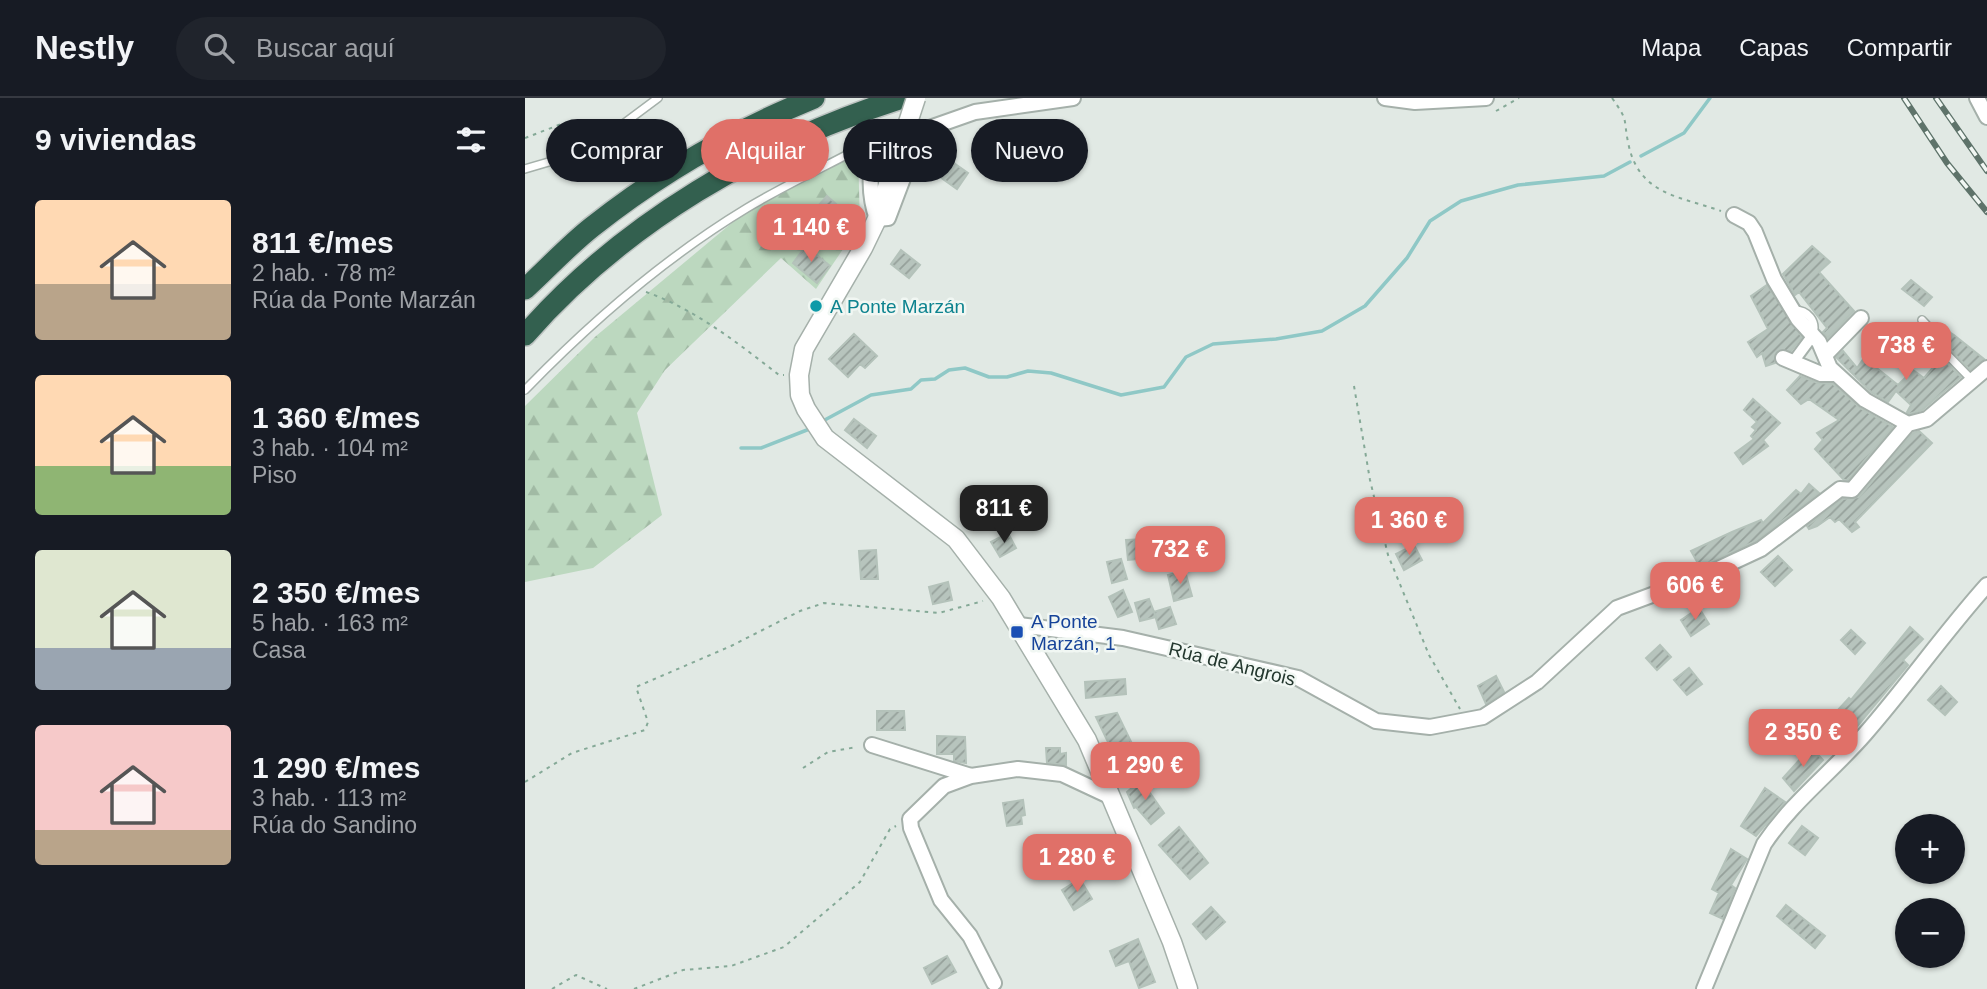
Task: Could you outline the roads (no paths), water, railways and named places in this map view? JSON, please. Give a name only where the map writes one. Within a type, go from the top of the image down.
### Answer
[{"type":"highway","points":[[525,289],[590,228],[677,166],[735,133],[814,98]]},
{"type":"highway","points":[[525,335],[611,253],[692,195],[755,156],[856,113],[902,98]]},
{"type":"street","points":[[916,98],[877,219],[854,265],[808,341],[799,375],[800,395],[825,438],[956,539],[1019,625],[1087,740],[1172,942],[1188,989]]},
{"type":"street","points":[[955,119],[975,112],[1073,98]]},
{"type":"street","points":[[1385,98],[1415,103],[1486,98]]},
{"type":"street","points":[[1977,98],[1987,117]]},
{"type":"street","points":[[870,182],[871,203],[877,219]]},
{"type":"street","points":[[877,219],[888,218],[902,182]]},
{"type":"street","points":[[1734,215],[1749,223],[1755,232],[1774,279],[1813,335],[1835,374],[1865,400],[1908,424]]},
{"type":"street","points":[[1825,355],[1861,318]]},
{"type":"street","points":[[1813,335],[1788,360],[1821,374],[1835,374]]},
{"type":"street","name":"Rúa de Angrois","points":[[1019,625],[1123,638],[1298,678],[1376,721],[1430,727],[1483,717],[1537,682],[1617,608],[1703,576],[1761,550],[1840,489],[1852,490],[1908,424],[1927,419],[1987,368]]},
{"type":"street","points":[[1704,989],[1769,836],[1803,794],[1864,736],[1987,585]]},
{"type":"street","points":[[872,746],[971,776]]},
{"type":"street","points":[[994,983],[970,936],[941,900],[911,828],[910,819],[944,786],[971,776],[1018,769],[1062,774],[1109,796]]},
{"type":"lane","points":[[525,169],[576,155],[595,145],[658,98]]},
{"type":"lane","points":[[525,390],[566,348],[699,240],[748,207],[843,157]]},
{"type":"lane","points":[[1922,320],[1937,336],[1937,344],[1973,381]]},
{"type":"waterway","points":[[1641,156],[1684,133],[1710,98]]},
{"type":"waterway","points":[[821,422],[871,395],[911,389],[921,380],[935,379],[949,370],[965,368],[989,377],[1007,377],[1028,371],[1051,373],[1121,395],[1164,387],[1186,357],[1213,344],[1276,339],[1322,331],[1365,306],[1407,258],[1430,221],[1461,201],[1518,185],[1604,176],[1630,162]]},
{"type":"waterway","points":[[741,448],[761,448],[812,428]]},
{"type":"railway","points":[[1904,98],[1947,163],[1987,212]]},
{"type":"railway","points":[[1936,98],[1987,171]]},
{"type":"place","name":"A Ponte Marzán","points":[[816,306]]},
{"type":"place","name":"A Ponte Marzán, 1","points":[[1017,632]]}]
